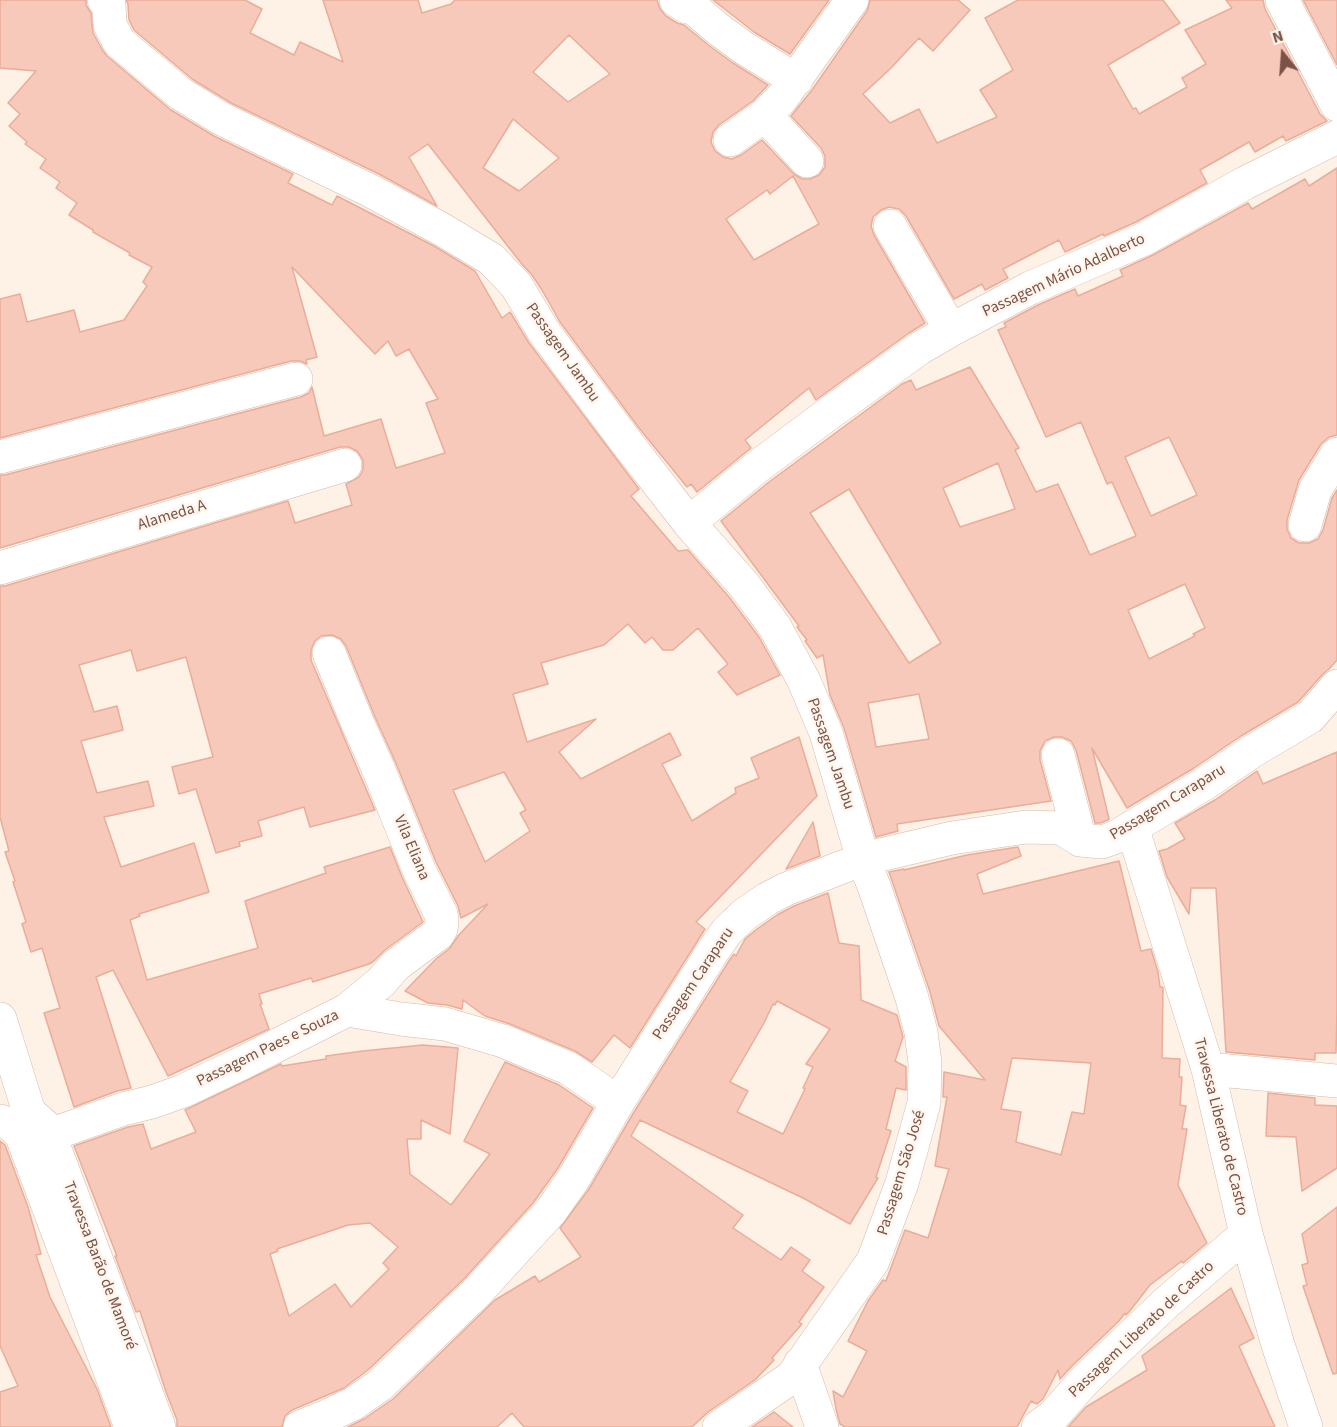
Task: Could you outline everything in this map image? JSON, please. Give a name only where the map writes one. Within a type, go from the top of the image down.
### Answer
[{"type":"street","name":"Passagem Jambu","points":[[104,0],[109,5],[110,25],[119,42],[181,94],[222,119],[371,191],[444,230],[491,259],[516,285],[544,332],[624,439],[689,523],[744,585],[775,627],[804,681],[826,734],[864,859]]},
{"type":"street","points":[[676,0],[687,7],[692,7],[744,48],[796,80]]},
{"type":"street","points":[[1282,0],[1337,105]]},
{"type":"street","points":[[730,140],[765,115],[782,98],[850,3]]},
{"type":"street","points":[[765,115],[807,161]]},
{"type":"street","name":"Passagem Mário Adalberto","points":[[689,523],[757,467],[920,348],[1030,288],[1144,239],[1245,183],[1337,137]]},
{"type":"street","points":[[890,226],[951,330]]},
{"type":"street","points":[[0,458],[296,379]]},
{"type":"street","points":[[1305,525],[1315,490],[1337,454]]},
{"type":"street","name":"Alameda A","points":[[0,568],[345,465]]},
{"type":"street","name":"Vila Eliana","points":[[329,652],[442,921],[438,934],[396,965],[381,982],[347,1010]]},
{"type":"street","name":"Passagem Caraparu","points":[[300,1427],[352,1404],[380,1385],[477,1292],[551,1211],[574,1178],[618,1102],[727,931],[745,914],[776,894],[864,859],[952,838],[1026,827],[1061,828],[1080,840],[1102,842],[1116,837],[1310,717],[1337,686]]},
{"type":"street","points":[[1058,755],[1080,840]]},
{"type":"street","name":"Travessa Liberato de Castro","points":[[1132,827],[1208,1069],[1246,1234],[1278,1344],[1306,1427]]},
{"type":"street","name":"Passagem São José","points":[[719,1427],[792,1377],[873,1261],[902,1183],[924,1103],[925,1063],[921,1032],[893,940],[864,859]]},
{"type":"street","name":"Passagem Paes e Souza","points":[[25,1126],[123,1109],[183,1091],[347,1010],[445,1024],[503,1041],[568,1068],[618,1102]]},
{"type":"street","name":"Travessa Barão de Mamoré","points":[[1,1030],[25,1126],[131,1427]]},
{"type":"street","points":[[1208,1069],[1337,1081]]},
{"type":"street","name":"Travessa Barão de Mamoré","points":[[25,1126],[159,1427]]},
{"type":"street","name":"Passagem Liberato de Castro","points":[[1049,1423],[1085,1380],[1166,1303],[1246,1234]]},
{"type":"street","points":[[800,1364],[822,1427]]},
{"type":"building","points":[[0,0],[86,0],[91,13],[93,33],[103,51],[171,110],[214,136],[293,174],[288,183],[332,205],[337,196],[434,246],[475,271],[502,318],[510,312],[529,343],[639,489],[631,496],[678,551],[688,550],[729,597],[759,637],[780,675],[737,695],[718,672],[728,664],[698,628],[673,650],[663,650],[652,637],[645,643],[628,624],[604,645],[541,663],[548,684],[513,694],[527,742],[596,719],[559,752],[581,779],[670,733],[681,755],[662,764],[692,821],[736,793],[735,788],[759,778],[751,758],[799,737],[817,796],[696,922],[705,929],[630,1048],[614,1035],[592,1062],[575,1051],[485,1016],[463,1000],[462,1009],[428,1003],[405,991],[449,949],[488,904],[461,918],[458,906],[436,862],[395,761],[341,639],[332,635],[321,636],[315,641],[311,650],[311,660],[375,810],[310,827],[304,807],[258,821],[262,836],[239,842],[240,846],[216,853],[196,789],[179,794],[172,767],[213,757],[186,657],[137,671],[131,650],[79,665],[94,712],[117,706],[123,730],[81,741],[97,793],[148,781],[154,806],[104,817],[121,867],[194,843],[209,892],[139,914],[140,916],[130,920],[147,980],[258,948],[245,901],[326,873],[324,867],[390,847],[423,922],[369,964],[313,982],[311,978],[259,994],[269,1029],[168,1076],[113,970],[96,977],[131,1088],[74,1107],[44,1013],[60,1008],[42,948],[31,952],[22,924],[26,922],[5,852],[9,851],[0,817],[0,586],[288,501],[295,523],[352,505],[346,484],[359,477],[363,470],[363,460],[357,451],[349,447],[340,447],[0,548],[0,475],[301,397],[309,393],[312,387],[324,436],[381,419],[396,468],[445,453],[426,403],[438,399],[409,349],[396,356],[388,341],[375,354],[292,267],[317,357],[306,360],[307,364],[291,361],[0,438],[0,299],[20,294],[27,322],[74,310],[80,332],[124,320],[147,286],[143,282],[152,267],[129,255],[130,253],[69,215],[77,203],[56,188],[60,182],[40,168],[46,159],[25,144],[27,142],[9,126],[20,114],[8,103],[36,71],[0,68]],"holes":[[[504,772],[526,810],[520,813],[530,831],[485,862],[453,790]]]},
{"type":"building","points":[[126,0],[245,0],[262,9],[250,33],[294,55],[300,42],[343,62],[323,0],[418,0],[422,13],[451,4],[455,0],[657,0],[666,16],[684,25],[733,63],[768,85],[753,101],[719,125],[713,132],[711,142],[715,151],[723,157],[732,159],[762,140],[794,174],[802,179],[810,179],[819,175],[825,167],[825,156],[821,148],[791,116],[867,11],[870,0],[958,0],[970,10],[933,51],[919,38],[863,94],[890,123],[919,109],[937,143],[997,117],[980,90],[1013,70],[985,18],[1018,0],[1163,0],[1180,23],[1108,65],[1133,109],[1136,108],[1139,114],[1187,87],[1182,78],[1206,64],[1185,30],[1232,8],[1226,0],[1263,0],[1265,9],[1320,114],[1327,121],[1286,141],[1283,136],[1255,152],[1249,142],[1200,170],[1207,183],[1136,222],[1065,252],[1059,240],[1003,269],[1008,278],[985,290],[982,284],[954,299],[906,216],[899,209],[889,207],[881,210],[873,217],[871,226],[874,235],[925,323],[816,400],[809,388],[745,440],[751,448],[697,492],[691,484],[687,487],[639,428],[560,322],[532,275],[428,144],[409,157],[437,206],[379,174],[231,103],[192,79],[134,30],[129,20]],"holes":[[[569,35],[610,74],[568,102],[533,72]],[[513,119],[559,158],[519,191],[483,168]],[[793,176],[819,224],[754,260],[726,219],[767,190],[770,194]]]},
{"type":"building","points":[[713,0],[829,0],[790,54],[754,32]]},
{"type":"building","points":[[1303,0],[1337,0],[1337,65]]},
{"type":"building","points":[[1337,168],[1337,435],[1329,437],[1321,444],[1299,480],[1287,520],[1287,529],[1291,538],[1299,543],[1309,543],[1318,539],[1337,490],[1337,660],[1298,702],[1127,808],[1092,748],[1108,820],[1095,823],[1076,750],[1071,741],[1062,737],[1054,737],[1045,741],[1040,751],[1040,760],[1051,801],[897,824],[898,831],[876,837],[844,728],[830,695],[823,655],[817,658],[797,627],[799,626],[721,521],[769,482],[902,384],[911,380],[916,390],[970,367],[1019,448],[1015,450],[1036,492],[1058,484],[1090,555],[1136,536],[1112,482],[1107,484],[1081,422],[1046,437],[998,330],[1006,327],[1004,323],[1075,289],[1078,296],[1123,276],[1120,270],[1153,255],[1248,203],[1252,209],[1305,179],[1309,186]],"holes":[[[1169,437],[1197,495],[1151,516],[1125,457]],[[998,463],[1015,509],[960,527],[943,488]],[[849,489],[941,643],[909,663],[810,513]],[[1185,584],[1205,628],[1193,634],[1195,636],[1149,659],[1128,610]],[[919,694],[929,739],[876,747],[868,703]]]},
{"type":"building","points":[[1337,752],[1336,1053],[1315,1053],[1315,1060],[1226,1052],[1216,888],[1191,888],[1189,914],[1167,877],[1159,851],[1185,839],[1175,823],[1215,800],[1257,771],[1263,784]]},
{"type":"building","points":[[813,822],[820,856],[786,869]]},
{"type":"building","points":[[1018,847],[1021,856],[977,874],[983,894],[1119,861],[1141,951],[1151,949],[1160,987],[1163,988],[1162,1058],[1180,1059],[1179,1077],[1182,1077],[1180,1105],[1186,1106],[1182,1129],[1187,1129],[1178,1185],[1207,1243],[1183,1263],[1182,1261],[1150,1285],[1129,1312],[1126,1315],[1125,1313],[1060,1379],[1058,1370],[1043,1399],[1037,1404],[1031,1401],[1017,1427],[845,1427],[840,1424],[833,1391],[843,1397],[867,1351],[848,1341],[868,1301],[883,1280],[886,1281],[905,1230],[928,1238],[949,1169],[935,1166],[947,1097],[943,1097],[944,1072],[985,1080],[939,1026],[930,992],[889,872],[967,855]],"holes":[[[1012,1058],[1091,1063],[1084,1114],[1072,1112],[1061,1155],[1016,1142],[1021,1112],[1001,1109]]]},
{"type":"building","points":[[828,893],[839,943],[859,946],[861,1000],[897,1015],[903,1037],[895,1061],[906,1067],[906,1090],[896,1088],[886,1129],[891,1131],[876,1177],[878,1178],[850,1224],[805,1199],[640,1120],[631,1136],[743,1215],[733,1228],[781,1260],[791,1247],[810,1260],[802,1271],[824,1287],[799,1322],[802,1324],[772,1358],[774,1360],[755,1380],[708,1412],[692,1427],[524,1427],[512,1413],[497,1427],[348,1427],[393,1399],[495,1300],[535,1276],[539,1282],[581,1257],[560,1228],[589,1189],[634,1112],[734,954],[736,956],[745,939],[757,929],[794,906]],"holes":[[[777,1001],[830,1029],[806,1064],[813,1067],[783,1134],[737,1112],[748,1091],[730,1082],[773,1004],[775,1005]]]},
{"type":"building","points":[[423,1045],[458,1048],[450,1134],[421,1120],[421,1139],[407,1139],[410,1174],[451,1205],[490,1154],[464,1141],[505,1062],[559,1085],[593,1108],[558,1168],[533,1203],[464,1279],[368,1370],[344,1388],[292,1410],[285,1416],[282,1427],[177,1427],[177,1420],[140,1311],[136,1312],[74,1146],[143,1124],[151,1149],[196,1132],[185,1110],[281,1064],[282,1066],[326,1059],[326,1056]],"holes":[[[370,1223],[398,1247],[383,1263],[389,1269],[351,1307],[335,1284],[289,1316],[270,1254],[278,1251],[277,1249],[348,1225]]]},
{"type":"building","points":[[1268,1093],[1315,1098],[1315,1105],[1337,1106],[1337,1168],[1302,1191],[1296,1137],[1266,1136]]},
{"type":"building","points":[[0,1141],[5,1145],[28,1207],[41,1254],[36,1255],[50,1297],[97,1389],[111,1427],[0,1427],[0,1392],[18,1386],[0,1346]]},
{"type":"building","points":[[1337,1207],[1337,1373],[1333,1374],[1303,1286],[1307,1285],[1302,1265],[1308,1263],[1302,1234]]},
{"type":"building","points":[[1231,1288],[1254,1338],[1239,1346],[1275,1427],[1068,1427],[1086,1407],[1147,1370],[1142,1356]]},
{"type":"building","points":[[774,1412],[793,1427],[752,1427]]}]
